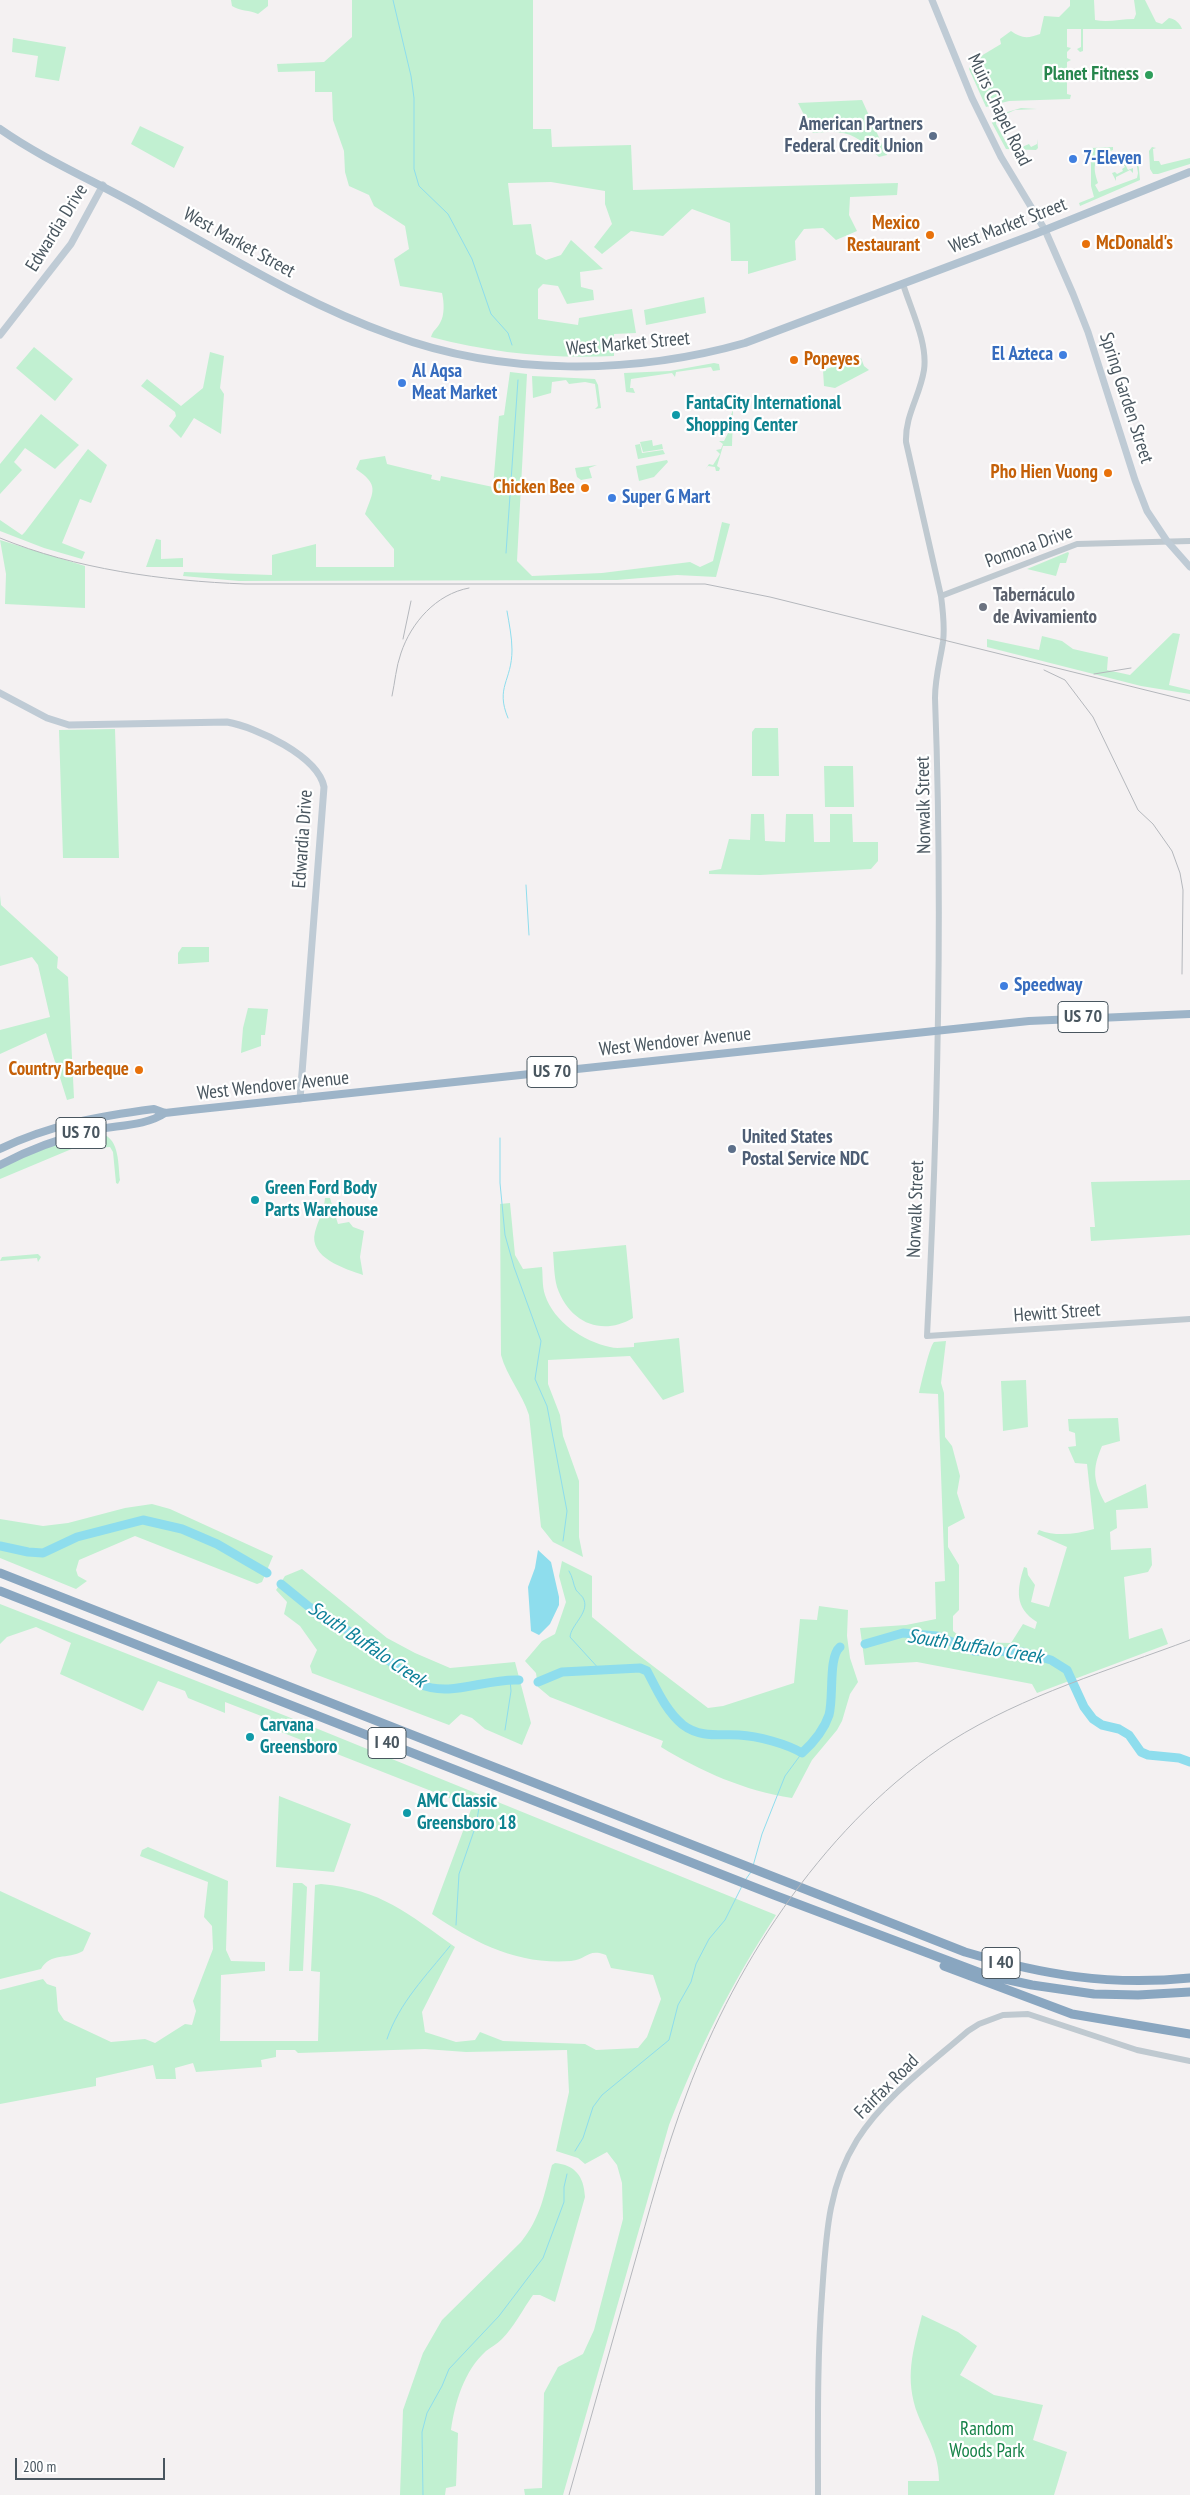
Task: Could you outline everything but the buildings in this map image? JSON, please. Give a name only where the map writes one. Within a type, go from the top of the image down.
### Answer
[{"type":"highway","name":"West Wendover Avenue","points":[[0,1165],[50,1143],[104,1128],[155,1119],[165,1113],[938,1030],[1076,1017],[1190,1014]]},
{"type":"highway","name":"West Wendover Avenue","points":[[0,1149],[39,1132],[78,1121],[154,1109],[165,1113]]},
{"type":"highway","name":"I 40","points":[[0,1574],[965,1952],[1008,1965],[1105,1981],[1190,1978]]},
{"type":"highway","name":"I 40","points":[[0,1591],[812,1910],[986,1975],[1032,1985],[1101,1994],[1138,1995],[1190,1992]]},
{"type":"highway","points":[[838,1920],[890,1945],[1072,2014],[1190,2034]]},
{"type":"highway","points":[[1144,1981],[1190,1973]]},
{"type":"main road","name":"Muirs Chapel Road","points":[[932,0],[972,98],[1000,157],[1045,230]]},
{"type":"main road","name":"West Market Street","points":[[0,129],[18,141],[103,185],[310,301],[392,336],[462,355],[555,367],[644,364],[720,350],[775,333],[1045,230],[1190,172]]},
{"type":"main road","name":"Edwardia Drive","points":[[0,335],[67,250],[103,185]]},
{"type":"main road","name":"Spring Garden Street","points":[[1045,230],[1088,332],[1137,486],[1147,511],[1167,541],[1190,564]]},
{"type":"main road","name":"Edwardia Drive","points":[[0,693],[47,718],[70,725],[227,722],[244,725],[306,760],[317,770],[322,777],[324,787],[300,1099]]},
{"type":"street","name":"Norwalk Street","points":[[903,284],[921,342],[924,365],[921,381],[907,420],[906,442],[941,596],[943,641],[935,681],[940,881],[938,1030],[927,1336]]},
{"type":"street","name":"Pomona Drive","points":[[941,596],[1077,544],[1190,541]]},
{"type":"street","name":"Hewitt Street","points":[[927,1336],[1190,1320]]},
{"type":"street","name":"Fairfax Road","points":[[818,2495],[819,2340],[828,2214],[839,2174],[857,2140],[870,2123],[888,2103],[968,2031],[979,2024],[1003,2016],[1034,2015],[1137,2050],[1190,2061]]},
{"type":"green space","points":[[231,0],[268,0],[268,6],[258,14],[235,8],[232,6]]},
{"type":"green space","points":[[352,0],[533,0],[533,129],[551,129],[552,147],[631,145],[633,190],[898,183],[897,195],[850,197],[849,215],[857,231],[836,240],[823,228],[804,229],[795,241],[796,260],[748,274],[748,261],[731,261],[730,223],[692,209],[663,236],[631,231],[602,254],[594,247],[612,224],[605,204],[605,191],[551,182],[508,183],[513,225],[531,224],[536,254],[546,260],[561,255],[571,240],[603,269],[580,272],[581,287],[593,290],[594,300],[567,304],[558,286],[543,284],[538,289],[538,319],[578,325],[579,318],[632,309],[636,333],[614,334],[614,356],[591,357],[522,354],[454,343],[431,337],[443,316],[444,304],[442,293],[400,286],[394,259],[409,249],[405,226],[374,206],[369,195],[349,186],[345,172],[344,151],[333,120],[332,92],[315,92],[315,71],[278,72],[277,64],[324,62],[352,37]]},
{"type":"green space","points":[[1070,0],[1094,0],[1095,20],[1105,21],[1134,19],[1136,14],[1134,0],[1145,0],[1156,22],[1162,24],[1169,18],[1179,23],[1182,29],[1083,29],[1083,51],[1080,52],[1077,49],[1081,47],[1081,29],[1067,29],[1067,47],[1071,48],[1067,52],[1067,58],[1071,60],[1067,62],[1067,94],[1071,95],[1070,99],[1009,101],[986,107],[969,69],[974,56],[981,56],[1001,44],[1000,39],[1011,31],[1024,37],[1040,34],[1044,16],[1059,17],[1070,6]]},
{"type":"green space","points":[[13,38],[66,47],[59,81],[35,77],[38,56],[12,52]]},
{"type":"green space","points":[[862,100],[887,155],[879,157],[850,135],[835,132],[813,133],[798,103]]},
{"type":"green space","points":[[1021,108],[1037,109],[1015,110],[997,118],[996,124],[1008,146],[1022,147],[1029,144],[1031,147],[1037,144],[1037,139],[1038,148],[1036,150],[1006,149],[992,123],[997,115]]},
{"type":"green space","points":[[140,126],[184,147],[174,168],[131,144]]},
{"type":"green space","points":[[1113,147],[1113,150],[1101,156],[1096,163],[1095,171],[1098,183],[1095,185],[1099,192],[1137,178],[1136,161],[1138,159],[1140,180],[1080,206],[1079,203],[1094,197],[1091,186],[1091,148]]},
{"type":"green space","points":[[1152,147],[1156,148],[1153,149],[1154,161],[1159,161],[1161,165],[1190,158],[1190,164],[1153,174],[1150,169],[1149,151]]},
{"type":"green space","points":[[1123,154],[1126,155],[1122,158],[1128,170],[1133,168],[1133,173],[1130,170],[1116,177],[1116,181],[1112,173],[1115,172],[1117,174],[1123,171],[1122,169],[1125,167],[1121,160],[1108,166],[1107,164]]},
{"type":"green space","points":[[704,297],[706,313],[646,325],[644,310]]},
{"type":"green space","points":[[34,347],[73,379],[55,401],[16,368]]},
{"type":"green space","points":[[210,352],[224,356],[220,388],[224,394],[221,434],[194,418],[181,438],[169,426],[176,416],[175,412],[141,386],[147,379],[181,406],[203,388]]},
{"type":"green space","points":[[861,358],[864,366],[869,370],[835,388],[824,386],[823,370]]},
{"type":"green space","points":[[714,363],[719,364],[720,370],[713,371],[711,367],[676,372],[675,377],[672,373],[631,379],[630,388],[633,388],[635,393],[626,392],[624,373],[670,371]]},
{"type":"green space","points":[[510,372],[527,374],[517,561],[532,576],[602,573],[690,562],[700,567],[713,561],[722,522],[730,524],[716,577],[677,575],[617,580],[239,581],[183,576],[184,572],[272,575],[272,555],[316,544],[316,567],[394,567],[394,549],[365,514],[371,499],[372,488],[368,479],[356,469],[360,460],[385,456],[387,464],[432,475],[431,479],[440,481],[441,476],[493,487],[499,416],[504,415]]},
{"type":"green space","points":[[532,376],[595,379],[598,385],[601,408],[595,409],[598,406],[595,384],[585,382],[569,384],[566,380],[552,382],[551,393],[533,398]]},
{"type":"green space","points":[[734,407],[738,409],[733,410],[732,446],[723,446],[717,466],[720,468],[719,471],[716,471],[715,467],[708,466],[705,470],[709,464],[713,465],[720,454],[716,450],[721,449],[723,444],[719,441],[724,441],[730,429],[727,426]]},
{"type":"green space","points":[[41,414],[79,445],[55,469],[25,448],[14,462],[22,470],[0,494],[0,464]]},
{"type":"green space","points":[[652,440],[653,446],[662,444],[663,449],[643,452],[640,442]]},
{"type":"green space","points":[[640,444],[642,453],[663,450],[665,454],[638,459],[635,445]]},
{"type":"green space","points":[[88,449],[107,465],[91,503],[80,499],[62,543],[85,552],[82,559],[44,548],[0,531],[0,520],[22,535]]},
{"type":"green space","points":[[667,460],[668,462],[654,477],[639,481],[636,466]]},
{"type":"green space","points":[[597,465],[589,468],[592,478],[581,480],[577,477],[575,468]]},
{"type":"green space","points":[[156,539],[161,540],[161,559],[183,558],[183,567],[146,567]]},
{"type":"green space","points":[[0,540],[85,566],[85,608],[5,604],[6,574]]},
{"type":"green space","points":[[1068,552],[1066,563],[1060,563],[1056,576],[1027,569]]},
{"type":"green space","points":[[1173,633],[1180,634],[1169,685],[1190,690],[1190,694],[1141,686],[987,647],[987,639],[1039,650],[1042,636],[1062,641],[1073,649],[1108,657],[1107,670],[1130,675]]},
{"type":"green space","points":[[755,728],[778,728],[779,776],[752,776],[752,732]]},
{"type":"green space","points":[[115,729],[119,858],[63,858],[59,730]]},
{"type":"green space","points":[[824,766],[853,766],[854,807],[825,807]]},
{"type":"green space","points":[[751,814],[764,814],[765,841],[785,842],[786,814],[813,814],[814,842],[830,842],[830,814],[852,814],[853,842],[878,842],[878,861],[871,869],[760,875],[709,874],[709,871],[721,869],[729,839],[750,840]]},
{"type":"green space","points":[[0,895],[1,905],[58,957],[57,968],[68,977],[74,1098],[67,1100],[46,1033],[0,1054],[0,1030],[50,1017],[38,965],[32,957],[0,966]]},
{"type":"green space","points":[[182,947],[209,947],[209,962],[178,964],[178,953]]},
{"type":"green space","points":[[248,1008],[268,1009],[265,1035],[261,1035],[261,1046],[241,1053],[243,1028]]},
{"type":"green space","points":[[102,1134],[112,1141],[115,1147],[120,1180],[118,1184],[116,1183],[113,1152],[110,1147],[82,1149],[81,1146],[74,1148],[0,1179],[0,1168],[24,1157],[76,1138]]},
{"type":"green space","points":[[1190,1180],[1190,1235],[1091,1241],[1090,1227],[1095,1227],[1091,1182]]},
{"type":"green space","points":[[325,1198],[330,1198],[338,1224],[349,1222],[353,1227],[364,1231],[360,1257],[363,1275],[338,1266],[317,1249],[314,1241],[315,1232]]},
{"type":"green space","points":[[510,1203],[515,1255],[523,1269],[542,1267],[545,1295],[549,1305],[562,1322],[590,1340],[616,1348],[634,1347],[634,1343],[679,1338],[684,1392],[663,1400],[630,1356],[548,1360],[548,1384],[560,1415],[563,1436],[579,1481],[579,1537],[583,1557],[553,1542],[541,1527],[529,1415],[501,1355],[500,1204]]},
{"type":"green space","points":[[626,1245],[633,1318],[621,1324],[609,1326],[598,1326],[588,1323],[569,1309],[562,1299],[557,1287],[553,1252]]},
{"type":"green space","points":[[38,1254],[41,1257],[38,1262],[37,1258],[0,1261],[2,1257]]},
{"type":"green space","points":[[946,1341],[941,1383],[944,1393],[945,1437],[952,1446],[960,1476],[957,1493],[965,1518],[948,1527],[948,1547],[959,1565],[959,1610],[953,1616],[953,1631],[967,1642],[1011,1643],[1023,1624],[1035,1629],[1037,1622],[1024,1611],[1019,1598],[1024,1567],[1027,1568],[1028,1575],[1035,1585],[1031,1602],[1049,1607],[1067,1547],[1037,1534],[1039,1530],[1053,1534],[1066,1534],[1094,1529],[1087,1464],[1075,1463],[1068,1447],[1076,1446],[1075,1433],[1069,1431],[1068,1419],[1118,1418],[1120,1441],[1102,1446],[1095,1468],[1098,1488],[1105,1503],[1146,1484],[1148,1508],[1116,1510],[1117,1528],[1110,1532],[1111,1550],[1151,1548],[1152,1565],[1148,1572],[1124,1577],[1129,1639],[1162,1628],[1168,1644],[1037,1693],[1032,1684],[917,1662],[865,1665],[860,1628],[906,1625],[936,1619],[935,1582],[945,1581],[938,1394],[919,1393],[932,1345],[934,1342]]},
{"type":"green space","points":[[1026,1380],[1028,1427],[1003,1431],[1001,1381]]},
{"type":"green space","points":[[152,1504],[170,1509],[273,1556],[262,1582],[257,1584],[135,1536],[79,1560],[76,1570],[78,1576],[87,1581],[76,1589],[0,1558],[0,1519],[43,1526],[68,1523],[125,1508]]},
{"type":"green space","points":[[562,1561],[592,1576],[592,1617],[708,1708],[723,1706],[794,1683],[800,1619],[817,1620],[819,1606],[848,1610],[847,1636],[850,1658],[858,1682],[850,1694],[842,1721],[837,1730],[812,1760],[792,1798],[740,1785],[707,1772],[661,1747],[663,1741],[550,1697],[538,1687],[536,1673],[525,1661],[542,1641],[555,1634],[566,1602],[559,1576]]},
{"type":"green space","points":[[302,1569],[387,1638],[415,1653],[450,1668],[515,1662],[531,1723],[522,1745],[485,1729],[472,1718],[461,1714],[449,1725],[312,1673],[310,1666],[317,1650],[300,1626],[284,1614],[287,1602],[276,1590],[285,1576]]},
{"type":"green space","points":[[0,1604],[286,1716],[776,1915],[730,1991],[692,2069],[669,2125],[563,2495],[525,2495],[524,2489],[542,2488],[544,2393],[558,2367],[583,2354],[594,2330],[623,2219],[622,2183],[617,2165],[607,2152],[585,2164],[578,2158],[556,2151],[569,2092],[567,2050],[466,2052],[425,2049],[298,2053],[295,2050],[276,2050],[276,2057],[261,2060],[262,2067],[196,2072],[193,2063],[175,2068],[176,2079],[156,2079],[153,2065],[96,2078],[96,2086],[0,2104],[0,1990],[43,1979],[47,1984],[56,1987],[58,2011],[64,2020],[111,2042],[145,2039],[155,2043],[185,2024],[192,2025],[196,2011],[193,2001],[213,1949],[212,1926],[204,1917],[208,1882],[140,1856],[142,1850],[148,1847],[228,1881],[226,1950],[231,1961],[265,1962],[265,1971],[221,1975],[220,2041],[318,2041],[320,1972],[311,1971],[315,1885],[321,1884],[361,1892],[393,1905],[455,1947],[422,2012],[425,2032],[456,2042],[475,2040],[480,2032],[503,2041],[585,2044],[596,2050],[638,2048],[647,2037],[661,1999],[653,1975],[611,1968],[606,1955],[600,1953],[571,1961],[551,1961],[515,1956],[481,1943],[448,1925],[432,1914],[472,1807],[281,1732],[282,1724],[225,1702],[225,1713],[188,1698],[185,1691],[158,1681],[143,1711],[60,1674],[71,1643],[36,1627],[7,1637],[0,1644]]},
{"type":"green space","points":[[279,1796],[351,1824],[334,1872],[276,1867]]},
{"type":"green space","points":[[293,1883],[302,1883],[307,1887],[303,1971],[289,1971]]},
{"type":"green space","points":[[0,1891],[91,1933],[83,1951],[77,1954],[54,1958],[41,1969],[0,1979]]},
{"type":"green space","points":[[555,2163],[568,2166],[577,2173],[583,2183],[585,2197],[555,2302],[540,2295],[533,2295],[506,2334],[478,2359],[466,2377],[458,2398],[451,2430],[458,2433],[456,2486],[446,2488],[445,2495],[400,2495],[403,2410],[423,2353],[442,2320],[528,2233],[544,2196],[552,2165]]},
{"type":"green space","name":"Random Woods Park","points":[[922,2315],[958,2332],[977,2346],[960,2375],[994,2395],[1043,2405],[1033,2440],[1067,2452],[1054,2495],[908,2495],[908,2481],[939,2481],[939,2471],[935,2455],[918,2415],[911,2389],[911,2365]]},
{"type":"water","points":[[538,1550],[551,1562],[559,1597],[559,1605],[550,1624],[539,1635],[531,1631],[528,1587],[535,1568]]},
{"type":"waterway","points":[[393,0],[411,76],[414,98],[414,169],[419,186],[448,214],[472,259],[491,314],[508,333],[512,345]]},
{"type":"waterway","points":[[506,553],[518,380]]},
{"type":"waterway","points":[[507,611],[512,650],[503,699],[508,718]]},
{"type":"waterway","points":[[526,885],[529,935]]},
{"type":"waterway","points":[[500,1138],[500,1183],[505,1235],[514,1267],[541,1341],[535,1379],[547,1406],[567,1511],[563,1541]]},
{"type":"waterway","name":"South Buffalo Creek","points":[[0,1546],[43,1553],[77,1537],[143,1520],[182,1529],[217,1544],[267,1573]]},
{"type":"waterway","points":[[569,1571],[576,1590],[585,1605],[570,1637],[601,1671]]},
{"type":"waterway","name":"South Buffalo Creek","points":[[281,1584],[308,1606],[360,1638],[419,1684],[443,1689],[506,1680],[519,1680]]},
{"type":"waterway","name":"South Buffalo Creek","points":[[865,1644],[903,1633],[937,1636],[974,1651],[1022,1652],[1051,1660],[1067,1670],[1084,1707],[1093,1719],[1102,1725],[1119,1729],[1129,1735],[1141,1752],[1148,1755],[1179,1758],[1190,1762]]},
{"type":"waterway","name":"South Buffalo Creek","points":[[538,1682],[562,1672],[640,1668],[647,1671],[662,1700],[672,1713],[683,1725],[690,1729],[703,1734],[739,1735],[763,1739],[802,1753],[811,1745],[829,1715],[834,1659],[840,1647]]},
{"type":"waterway","points":[[505,1730],[511,1691],[510,1679]]},
{"type":"waterway","points":[[753,1866],[762,1834],[785,1776],[802,1753]]},
{"type":"waterway","points":[[456,1925],[459,1874],[476,1825],[479,1808]]},
{"type":"waterway","points":[[746,1879],[751,1872]]},
{"type":"waterway","points":[[575,2151],[583,2138],[593,2107],[602,2095],[669,2040],[678,2005],[691,1982],[696,1964],[709,1939],[725,1920],[742,1886]]},
{"type":"waterway","points":[[387,2039],[406,2002],[450,1946]]},
{"type":"waterway","points":[[423,2495],[422,2432],[427,2413],[449,2369],[499,2316],[543,2258],[564,2202],[564,2187],[567,2174]]},
{"type":"railway","points":[[0,538],[29,549],[89,565],[120,572],[183,580],[245,584],[705,584],[770,597],[1190,701]]},
{"type":"railway","points":[[392,696],[401,653],[405,642],[418,621],[446,596],[469,588]]},
{"type":"railway","points":[[403,639],[411,601]]},
{"type":"railway","points":[[1094,674],[1131,668]]},
{"type":"railway","points":[[1044,670],[1065,680],[1093,717],[1138,810],[1153,824],[1172,851],[1180,873],[1183,890],[1182,974]]},
{"type":"railway","points":[[569,2495],[658,2182],[687,2093],[708,2042],[732,1992],[760,1943],[792,1896],[827,1851],[865,1810],[907,1773],[951,1741],[1008,1710],[1068,1684],[1190,1640]]},
{"type":"place","name":"Planet Fitness","points":[[1149,75]]},
{"type":"place","name":"American Partners Federal Credit Union","points":[[933,136]]},
{"type":"place","name":"7-Eleven","points":[[1073,159]]},
{"type":"place","name":"Mexico Restaurant","points":[[930,235]]},
{"type":"place","name":"McDonald's","points":[[1086,244]]},
{"type":"place","name":"El Azteca","points":[[1063,355]]},
{"type":"place","name":"Popeyes","points":[[794,360]]},
{"type":"place","name":"Al Aqsa Meat Market","points":[[402,383]]},
{"type":"place","name":"FantaCity International Shopping Center","points":[[676,415]]},
{"type":"place","name":"Pho Hien Vuong","points":[[1108,473]]},
{"type":"place","name":"Chicken Bee","points":[[585,488]]},
{"type":"place","name":"Super G Mart","points":[[612,498]]},
{"type":"place","name":"Tabernáculo de Avivamiento","points":[[983,607]]},
{"type":"place","name":"Speedway","points":[[1004,986]]},
{"type":"place","name":"Country Barbeque","points":[[139,1070]]},
{"type":"place","name":"United States Postal Service NDC","points":[[732,1149]]},
{"type":"place","name":"Green Ford Body Parts Warehouse","points":[[255,1200]]},
{"type":"place","name":"Carvana Greensboro","points":[[250,1737]]},
{"type":"place","name":"AMC Classic Greensboro 18","points":[[407,1813]]}]
